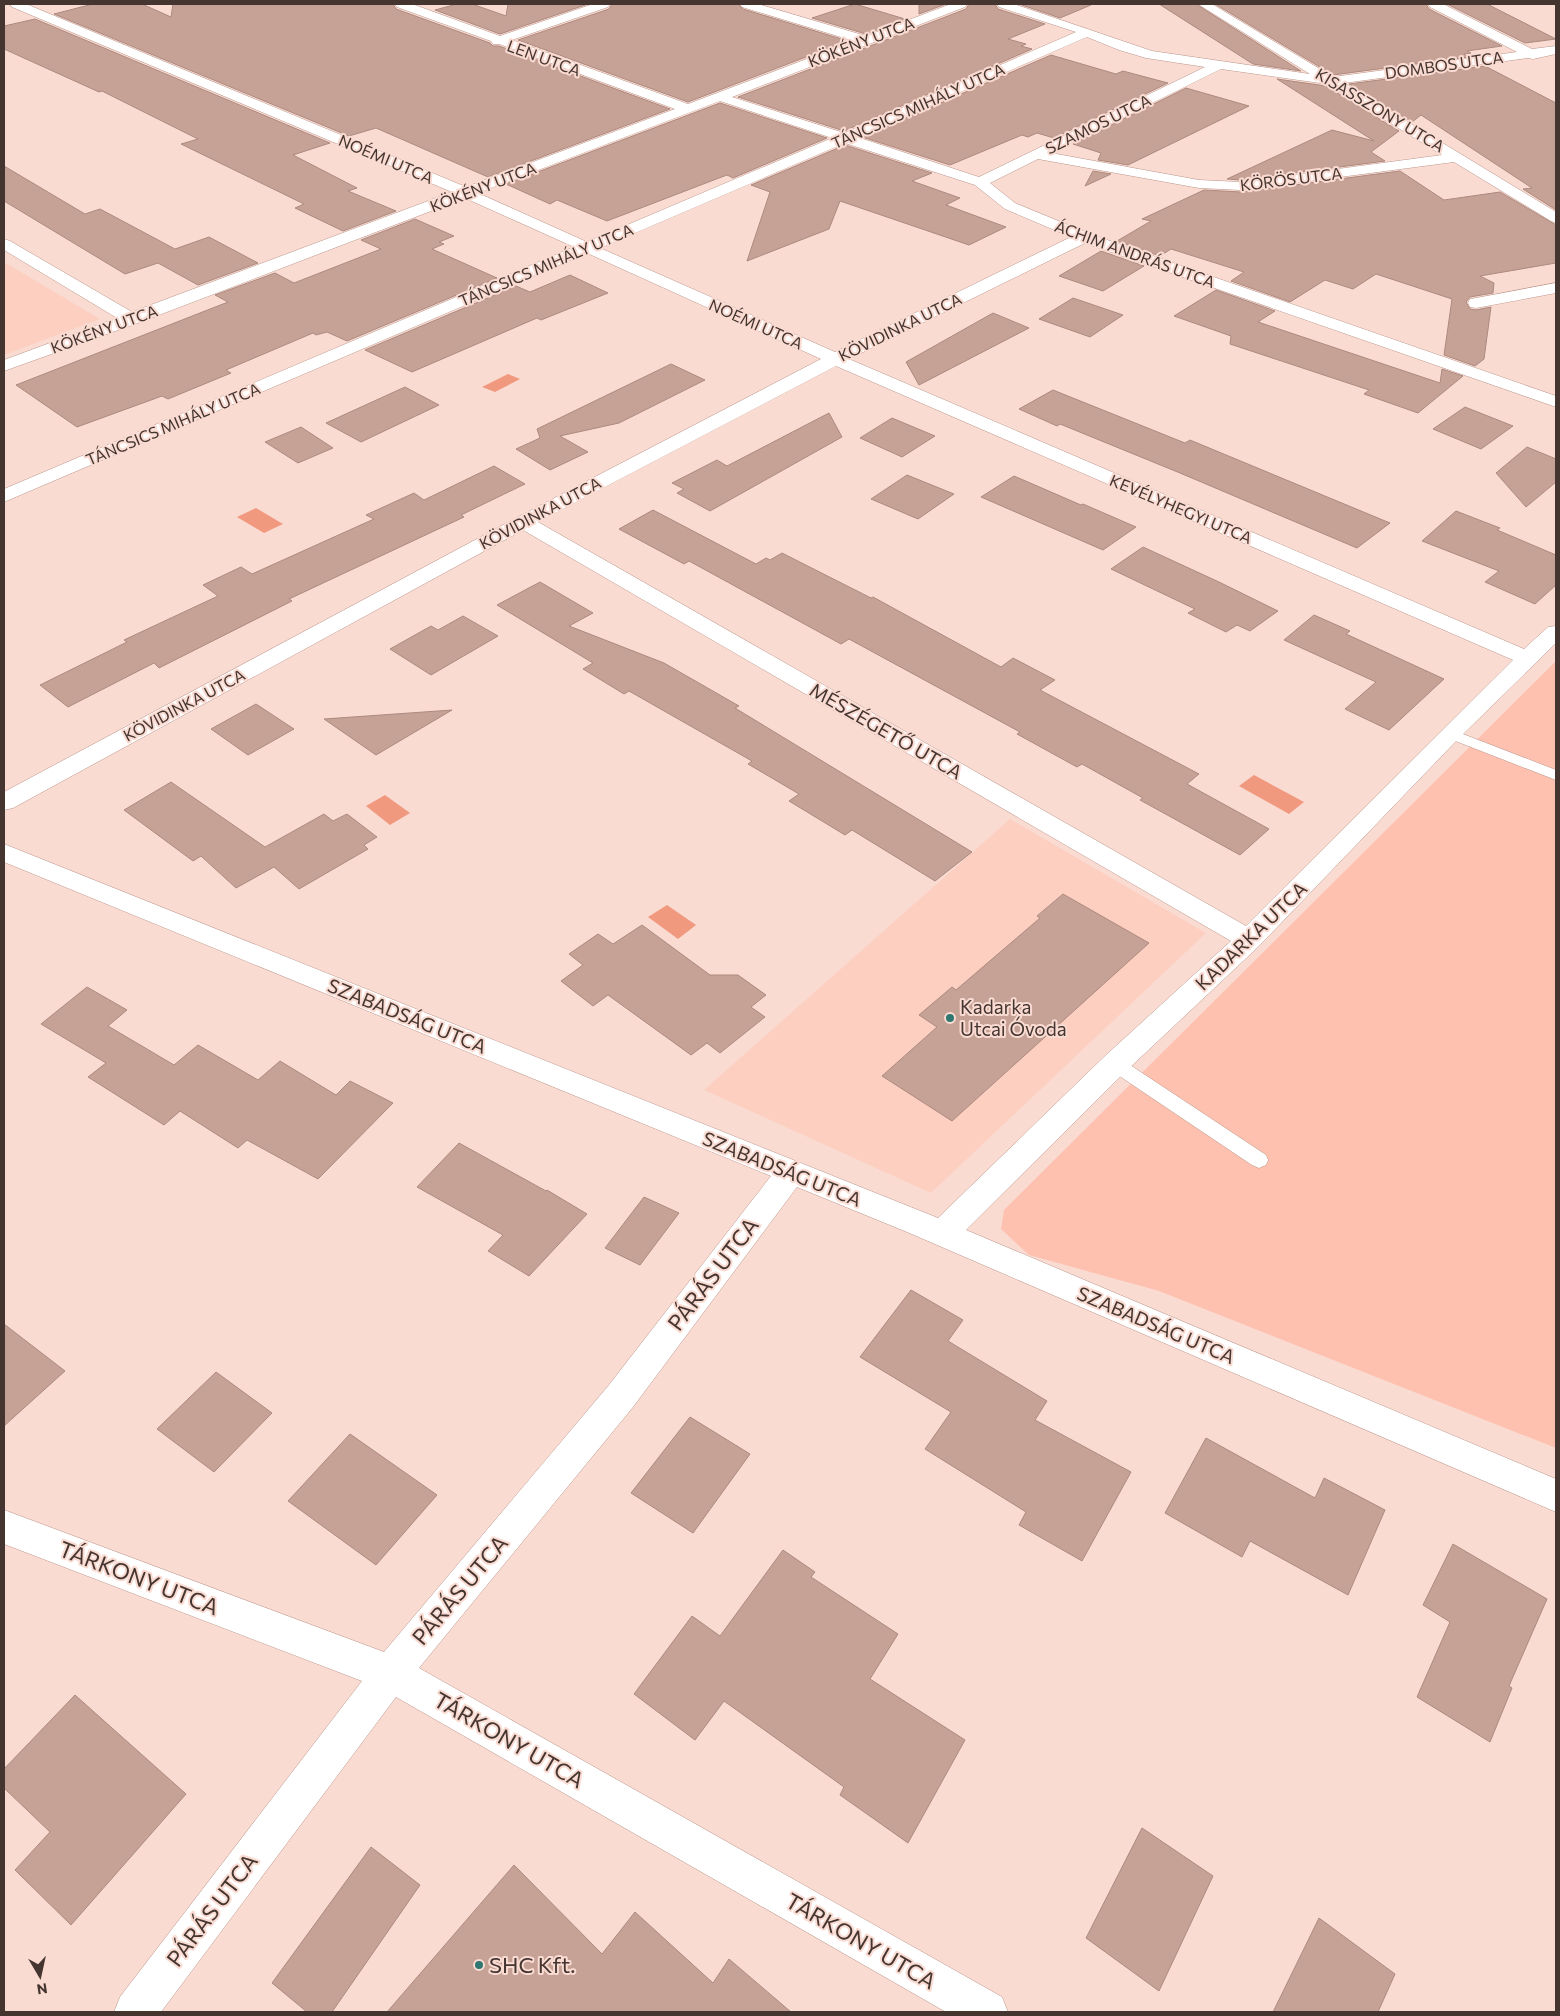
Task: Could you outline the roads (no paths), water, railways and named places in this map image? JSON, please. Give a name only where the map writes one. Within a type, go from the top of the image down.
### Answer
[{"type":"street","points":[[407,6],[426,4]]},
{"type":"street","points":[[497,40],[604,4]]},
{"type":"street","points":[[746,4],[865,40]]},
{"type":"street","name":"KÖKÉNY UTCA","points":[[4,366],[688,110],[961,4]]},
{"type":"street","points":[[1003,4],[1151,55],[1216,66],[1331,81]]},
{"type":"street","name":"KISASSZONY UTCA","points":[[1204,4],[1556,218]]},
{"type":"street","points":[[1434,4],[1548,62]]},
{"type":"street","points":[[15,10],[32,10],[49,6]]},
{"type":"street","name":"LEN UTCA","points":[[407,6],[688,110]]},
{"type":"street","name":"NOÉMI UTCA","points":[[32,10],[466,193],[835,359]]},
{"type":"street","name":"TÁNCSICS MIHÁLY UTCA","points":[[4,496],[844,138],[1087,32]]},
{"type":"street","name":"DOMBOS UTCA","points":[[1331,81],[1556,50]]},
{"type":"street","name":"SZAMOS UTCA","points":[[980,182],[1216,66]]},
{"type":"street","name":"ÁCHIM ANDRÁS UTCA","points":[[720,97],[980,182],[1010,206],[1084,237],[1556,402]]},
{"type":"street","name":"KÖRÖS UTCA","points":[[1036,154],[1199,184],[1241,186],[1458,157]]},
{"type":"street","name":"KÖVIDINKA UTCA","points":[[4,802],[523,522],[835,359],[1084,237]]},
{"type":"street","points":[[4,244],[132,319]]},
{"type":"street","points":[[1476,303],[1556,288]]},
{"type":"street","name":"KEVÉLYHEGYI UTCA","points":[[835,359],[1527,658]]},
{"type":"street","name":"MÉSZÉGETŐ UTCA","points":[[523,522],[1249,940]]},
{"type":"street","name":"KADARKA UTCA","points":[[940,1234],[1115,1064],[1249,940],[1450,734],[1556,632]]},
{"type":"street","name":"SZABADSÁG UTCA","points":[[4,852],[791,1172],[1556,1496]]},
{"type":"street","name":"PÁRÁS UTCA","points":[[135,2012],[391,1673],[621,1396],[791,1172]]},
{"type":"street","name":"TÁRKONY UTCA","points":[[4,1526],[391,1673],[987,2012]]},
{"type":"lane","points":[[1450,734],[1556,775]]},
{"type":"lane","points":[[1115,1064],[1259,1160]]},
{"type":"place","name":"Kadarka Utcai Óvoda","points":[[950,1018]]},
{"type":"place","name":"SHC Kft.","points":[[479,1965]]}]
